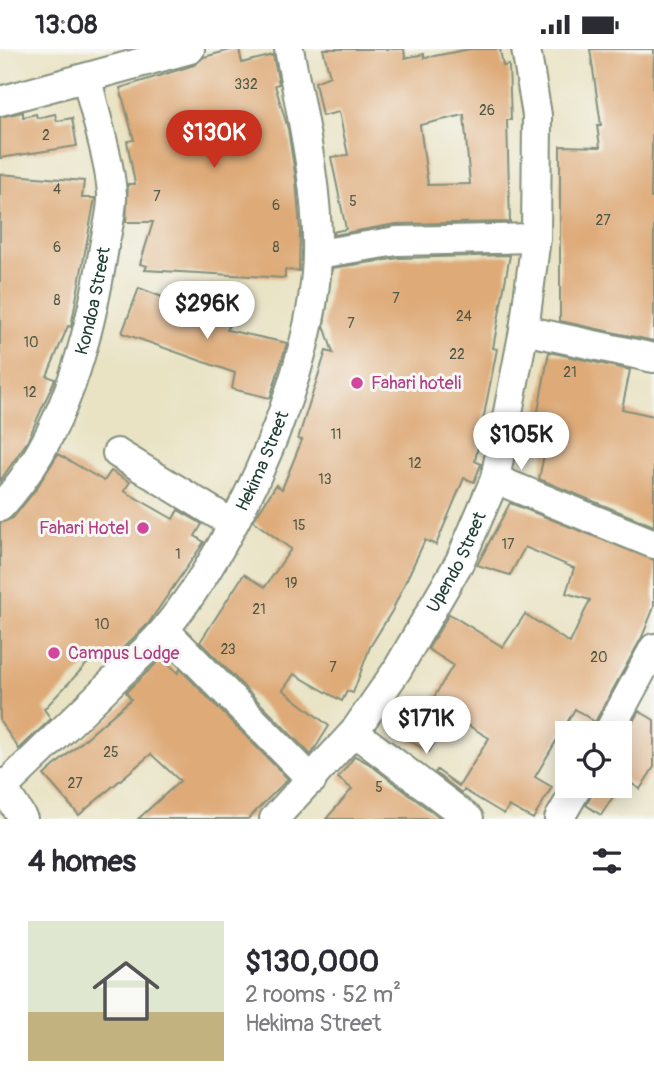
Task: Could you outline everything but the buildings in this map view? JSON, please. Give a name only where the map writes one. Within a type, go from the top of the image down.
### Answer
[{"type":"street","points":[[0,101],[190,49]]},
{"type":"street","name":"Hekima Street","points":[[2,786],[165,630],[205,575],[233,524],[283,412],[309,332],[317,254],[308,148],[289,49]]},
{"type":"street","name":"Upendo Street","points":[[274,819],[354,732],[397,670],[460,561],[495,478],[524,330],[536,238],[537,115],[526,49]]},
{"type":"street","name":"Kondoa Street","points":[[0,507],[13,493],[44,445],[70,385],[97,291],[112,195],[87,78]]},
{"type":"street","points":[[317,254],[397,241],[536,238]]},
{"type":"street","points":[[524,330],[654,358]]},
{"type":"street","points":[[117,453],[233,524]]},
{"type":"street","points":[[495,478],[654,544]]},
{"type":"street","points":[[165,630],[249,719],[312,780]]},
{"type":"street","points":[[614,721],[654,648]]},
{"type":"street","points":[[354,732],[469,819]]},
{"type":"street","points":[[2,786],[23,819]]},
{"type":"street","points":[[559,819],[571,798]]},
{"type":"place","name":"Fahari hoteli","points":[[357,383]]},
{"type":"place","name":"Fahari Hotel","points":[[143,528]]},
{"type":"place","name":"Campus Lodge","points":[[54,653]]}]
